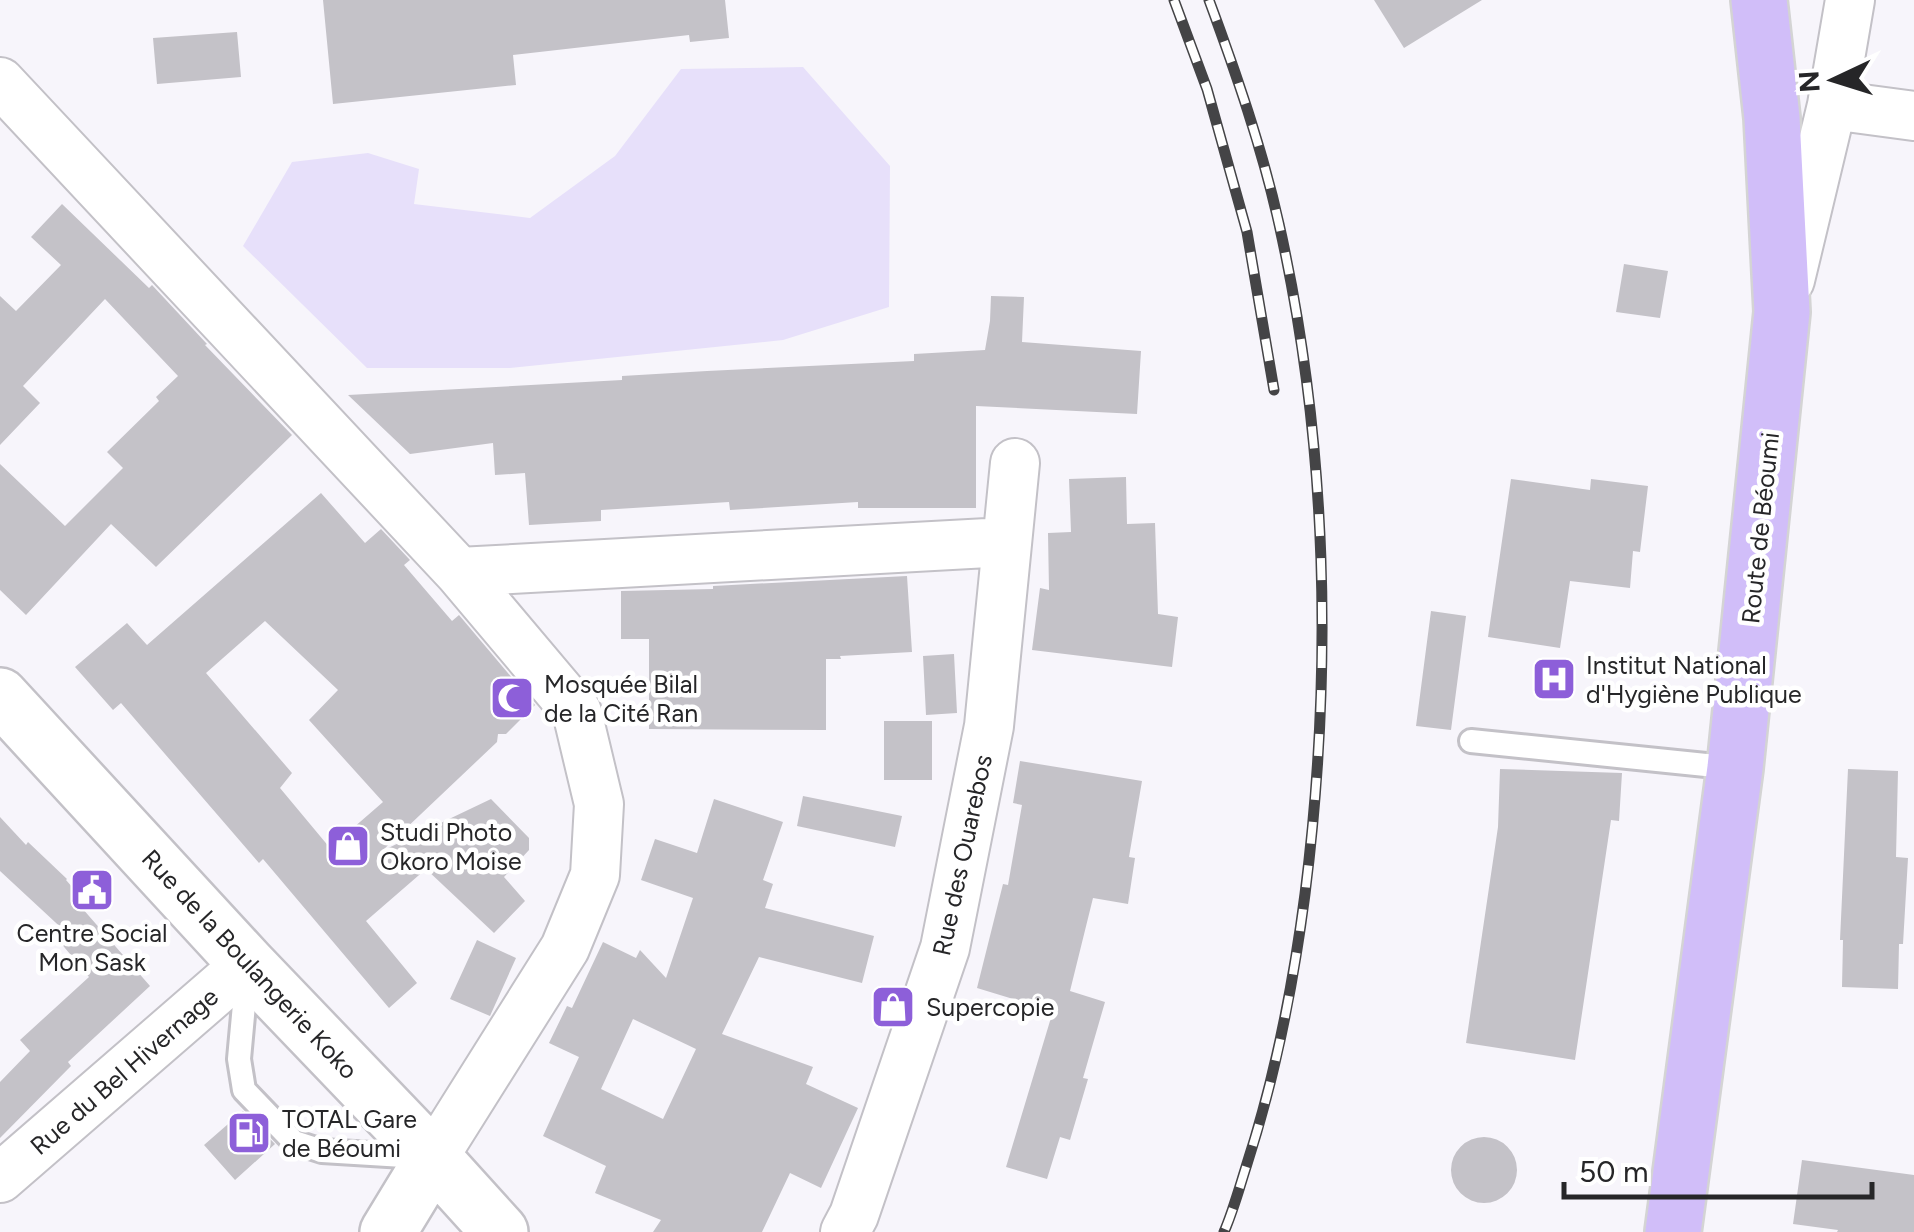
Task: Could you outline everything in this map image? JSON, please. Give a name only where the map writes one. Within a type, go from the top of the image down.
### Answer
[{"type":"main road","name":"Route de Béoumi","points":[[1673,1232],[1736,768],[1782,312],[1772,118],[1759,0]]},
{"type":"street","points":[[1782,312],[1832,105],[1850,0]]},
{"type":"street","points":[[0,82],[459,572],[577,712],[598,804],[595,875],[565,948],[388,1232]]},
{"type":"street","points":[[1832,105],[1914,116]]},
{"type":"street","name":"Rue des Ouarebos","points":[[845,1232],[945,948],[990,726],[1015,463]]},
{"type":"street","points":[[459,572],[1006,542]]},
{"type":"street","name":"Rue de la Boulangerie Koko","points":[[0,696],[500,1232]]},
{"type":"street","name":"Rue du Bel Hivernage","points":[[0,1178],[248,964]]},
{"type":"lane","points":[[1471,742],[1736,768]]},
{"type":"lane","points":[[248,964],[239,1059],[244,1090],[294,1142],[322,1151],[433,1158]]},
{"type":"shaded area","points":[[803,67],[890,166],[889,307],[783,340],[510,368],[367,368],[243,246],[292,162],[368,153],[419,169],[414,204],[530,218],[615,156],[681,69]]},
{"type":"building","points":[[323,0],[725,0],[729,38],[690,42],[689,35],[513,55],[516,85],[333,104]]},
{"type":"building","points":[[1374,0],[1482,0],[1404,48]]},
{"type":"building","points":[[237,32],[241,77],[157,84],[153,38]]},
{"type":"building","points":[[62,204],[149,288],[152,285],[292,435],[156,567],[111,524],[26,615],[0,590],[0,464],[65,526],[123,468],[107,452],[159,401],[156,397],[178,376],[105,299],[23,386],[40,403],[0,445],[0,296],[16,311],[61,265],[31,237]]},
{"type":"building","points":[[1624,264],[1668,271],[1660,318],[1616,312]]},
{"type":"building","points":[[991,296],[1024,297],[1022,342],[1141,351],[1137,414],[976,406],[976,508],[858,508],[858,502],[730,510],[729,502],[601,510],[601,521],[529,525],[525,473],[495,475],[493,443],[410,454],[348,395],[914,361],[914,354],[985,350]]},
{"type":"building","points":[[1126,477],[1127,524],[1155,523],[1158,614],[1178,617],[1172,667],[1032,650],[1040,588],[1049,590],[1048,533],[1071,532],[1069,479]]},
{"type":"building","points":[[1511,479],[1590,490],[1591,479],[1648,486],[1640,552],[1633,551],[1630,588],[1570,581],[1560,648],[1488,637]]},
{"type":"building","points":[[321,493],[365,543],[381,529],[410,560],[404,565],[452,621],[459,615],[535,705],[506,734],[498,734],[497,742],[382,851],[491,799],[529,838],[529,850],[504,877],[525,901],[494,933],[426,869],[366,921],[417,983],[389,1008],[263,859],[259,863],[121,703],[113,710],[75,667],[127,623],[147,645]],"holes":[[[265,621],[338,690],[309,720],[383,802],[330,848],[280,788],[292,773],[206,673]]]},
{"type":"building","points":[[907,576],[912,652],[826,659],[826,730],[649,729],[649,639],[621,639],[621,591]]},
{"type":"building","points":[[1431,611],[1466,616],[1451,730],[1416,726]]},
{"type":"building","points":[[954,654],[957,713],[926,715],[923,656]]},
{"type":"building","points":[[884,721],[932,721],[932,780],[884,780]]},
{"type":"building","points":[[1020,761],[1142,781],[1129,857],[1135,858],[1128,904],[1093,898],[1070,991],[1105,1002],[1070,1140],[1060,1137],[1047,1179],[1006,1167],[1053,1011],[977,988],[1003,884],[1008,885],[1022,805],[1013,803]]},
{"type":"building","points":[[1500,769],[1622,773],[1619,821],[1611,820],[1575,1060],[1466,1043],[1498,827]]},
{"type":"building","points":[[1848,769],[1898,771],[1896,857],[1908,858],[1898,989],[1842,987],[1840,940]]},
{"type":"building","points":[[803,796],[902,816],[895,847],[797,826]]},
{"type":"building","points":[[714,799],[783,822],[763,880],[773,884],[765,908],[874,936],[862,983],[759,957],[722,1034],[813,1067],[806,1084],[858,1108],[821,1188],[790,1173],[762,1232],[653,1232],[661,1220],[595,1193],[606,1166],[543,1136],[579,1057],[549,1043],[567,1006],[572,1008],[603,942],[636,958],[640,950],[666,978],[693,898],[641,880],[655,839],[697,853]],"holes":[[[633,1019],[696,1049],[663,1119],[601,1089]]]},
{"type":"building","points":[[0,817],[67,879],[87,904],[82,908],[150,986],[68,1062],[71,1066],[0,1138],[0,1082],[30,1051],[20,1040],[89,977],[60,942],[69,935],[0,871]]},
{"type":"building","points":[[477,940],[516,958],[490,1016],[450,999]]},
{"type":"building","points":[[243,1111],[275,1144],[235,1180],[204,1145]]},
{"type":"building","points":[[1484,1137],[1507,1147],[1517,1170],[1507,1193],[1484,1203],[1461,1193],[1451,1170],[1461,1147]]},
{"type":"building","points":[[1802,1160],[1914,1175],[1914,1232],[1837,1232],[1793,1224]]},
{"type":"railway","points":[[1174,0],[1207,89],[1247,232],[1274,390]]},
{"type":"railway","points":[[1209,0],[1239,83],[1279,224],[1308,390],[1321,558],[1320,726],[1305,894],[1282,1032],[1266,1100],[1224,1232]]},
{"type":"place","name":"Institut National d'Hygiène Publique","points":[[1554,679]]},
{"type":"place","name":"Mosquée Bilal de la Cité Ran","points":[[512,698]]},
{"type":"place","name":"Studi Photo Okoro Moise","points":[[348,846]]},
{"type":"place","name":"Centre Social Mon Sask","points":[[92,890]]},
{"type":"place","name":"Supercopie","points":[[893,1007]]},
{"type":"place","name":"TOTAL Gare de Béoumi","points":[[249,1133]]}]
